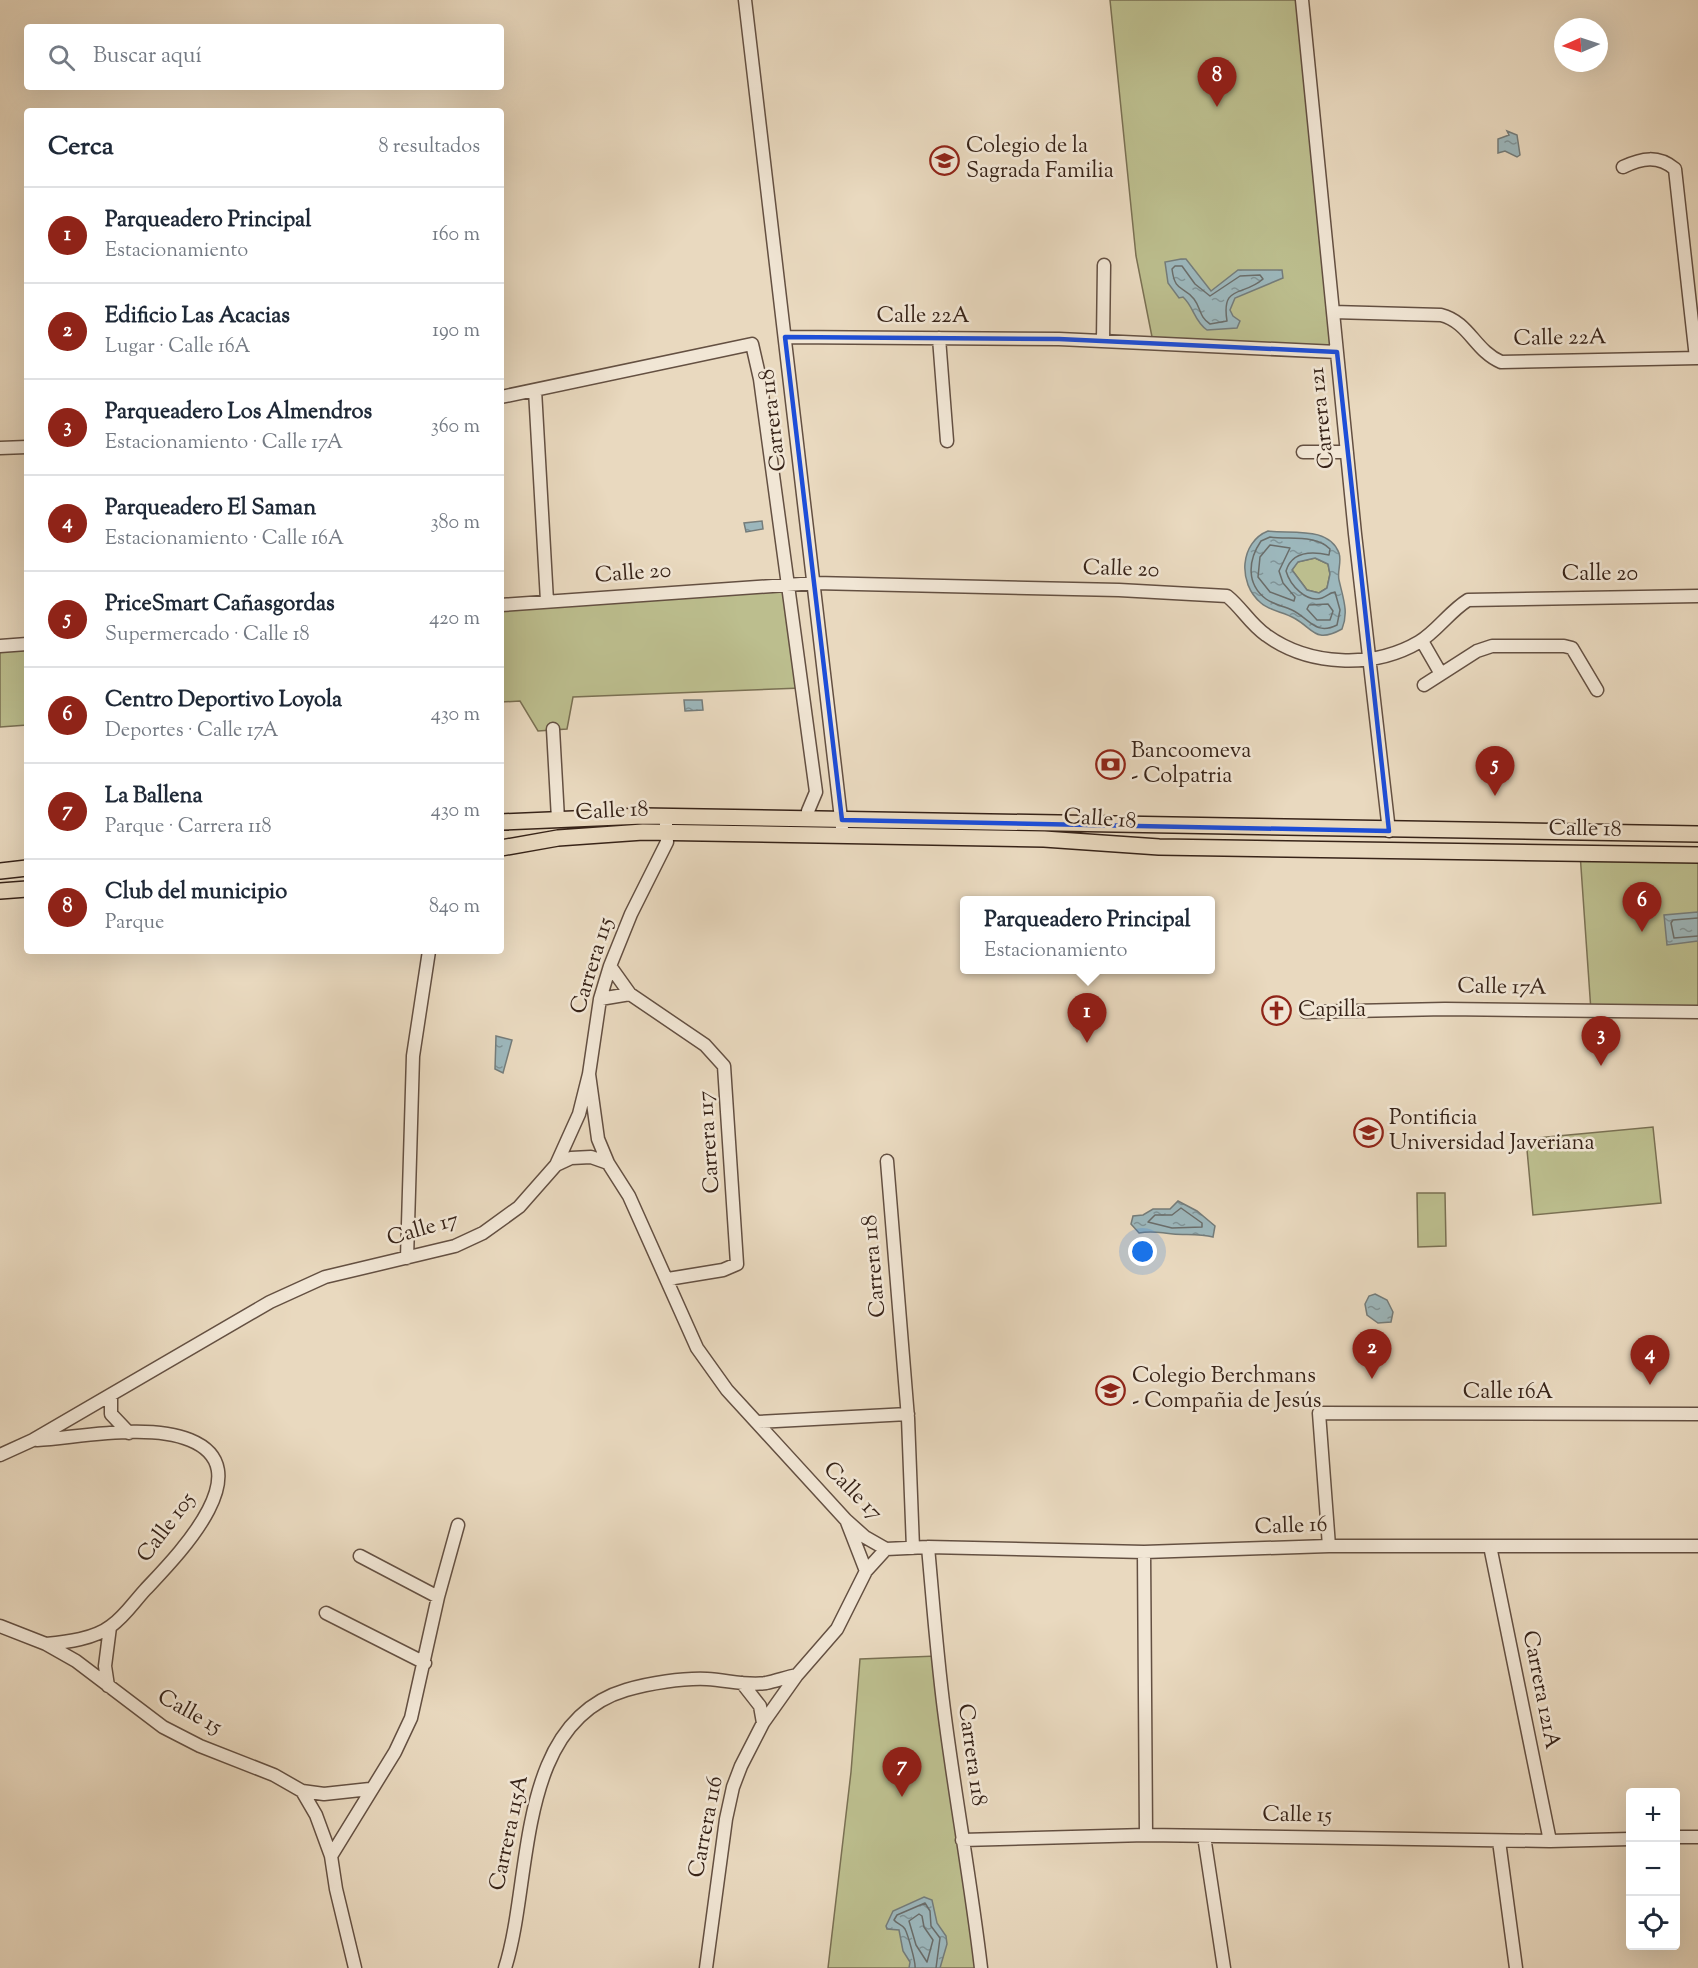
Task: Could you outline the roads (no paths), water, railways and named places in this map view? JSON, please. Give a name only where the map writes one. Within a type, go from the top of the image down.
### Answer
[{"type":"main road","name":"Calle 18","points":[[504,822],[558,819],[842,828],[1698,834]]},
{"type":"main road","name":"Calle 18","points":[[504,847],[666,824]]},
{"type":"main road","name":"Calle 18","points":[[842,828],[1159,847],[1698,855]]},
{"type":"main road","points":[[0,871],[24,868]]},
{"type":"main road","points":[[0,891],[24,889]]},
{"type":"street","name":"Carrera 118","points":[[745,0],[842,828]]},
{"type":"street","name":"Carrera 121","points":[[1302,0],[1347,452],[1389,831]]},
{"type":"street","points":[[1623,167],[1638,160],[1652,159],[1665,161],[1675,169],[1697,358]]},
{"type":"street","points":[[1103,340],[1104,265]]},
{"type":"street","name":"Calle 22A","points":[[1333,312],[1441,315],[1454,318],[1463,324],[1489,357],[1501,362],[1697,358]]},
{"type":"street","name":"Calle 22A","points":[[785,337],[1103,340],[1337,352]]},
{"type":"street","points":[[939,338],[947,441]]},
{"type":"street","points":[[504,396],[753,344],[760,379],[816,792],[808,811]]},
{"type":"street","points":[[535,390],[547,601]]},
{"type":"street","points":[[0,448],[24,447]]},
{"type":"street","points":[[1303,452],[1347,452]]},
{"type":"street","name":"Calle 20","points":[[504,605],[815,583],[1119,590],[1227,596],[1239,606],[1250,623],[1282,645],[1307,655],[1371,660],[1399,652],[1422,641],[1457,607],[1468,600],[1478,598],[1698,596]]},
{"type":"street","points":[[1422,641],[1441,674]]},
{"type":"street","points":[[0,646],[24,644]]},
{"type":"street","points":[[1424,685],[1478,651],[1492,646],[1563,646],[1572,648],[1577,654],[1597,690]]},
{"type":"street","points":[[553,729],[558,819]]},
{"type":"street","name":"Carrera 115","points":[[555,1165],[579,1114],[589,1074],[600,999],[610,966],[631,914],[667,842],[666,824]]},
{"type":"street","points":[[407,1258],[413,1056],[429,954]]},
{"type":"street","name":"Carrera 117","points":[[610,966],[630,994],[716,1054],[724,1066],[727,1081],[737,1264],[723,1270],[668,1279]]},
{"type":"street","points":[[600,999],[630,994]]},
{"type":"street","name":"Calle 17A","points":[[1306,1012],[1445,1009],[1698,1012]]},
{"type":"street","name":"Calle 17","points":[[589,1074],[598,1139],[608,1163],[629,1196],[697,1348],[727,1390],[846,1520],[865,1537],[886,1548]]},
{"type":"street","points":[[555,1165],[571,1158],[591,1157],[608,1163]]},
{"type":"street","name":"Carrera 118","points":[[887,1161],[908,1414],[912,1548]]},
{"type":"street","name":"Calle 17","points":[[0,1455],[33,1440],[270,1302],[325,1277],[455,1246],[483,1233],[519,1207],[555,1165]]},
{"type":"street","points":[[111,1395],[111,1414],[129,1433]]},
{"type":"street","name":"Calle 16A","points":[[1329,1546],[1319,1413],[1698,1414]]},
{"type":"street","points":[[758,1422],[908,1414]]},
{"type":"street","name":"Calle 105","points":[[33,1440],[129,1433],[172,1434],[192,1440],[206,1449],[216,1466],[218,1485],[213,1505],[179,1554],[110,1627],[73,1641],[45,1644]]},
{"type":"street","points":[[846,1520],[866,1571]]},
{"type":"street","points":[[331,1856],[370,1789],[395,1752],[411,1718],[438,1598],[458,1525]]},
{"type":"street","name":"Calle 16","points":[[886,1548],[1144,1552],[1329,1546],[1698,1546]]},
{"type":"street","name":"Carrera 121A","points":[[1490,1546],[1550,1841]]},
{"type":"street","name":"Carrera 118","points":[[928,1547],[937,1656],[962,1839],[972,1889],[981,1968]]},
{"type":"street","name":"Carrera 116","points":[[706,1968],[733,1787],[763,1723],[797,1674],[837,1629],[866,1571],[886,1548]]},
{"type":"street","points":[[1144,1552],[1146,1835]]},
{"type":"street","points":[[360,1556],[438,1598]]},
{"type":"street","points":[[326,1613],[425,1663]]},
{"type":"street","name":"Calle 15","points":[[0,1626],[45,1644],[76,1661],[164,1727],[200,1746],[274,1775],[302,1791]]},
{"type":"street","points":[[108,1686],[106,1646],[110,1627]]},
{"type":"street","points":[[742,1683],[766,1683],[797,1674]]},
{"type":"street","name":"Carrera 115A","points":[[505,1968],[535,1804],[545,1768],[577,1719],[600,1703],[625,1690],[706,1679],[742,1683]]},
{"type":"street","points":[[742,1683],[760,1706],[763,1723]]},
{"type":"street","points":[[302,1791],[332,1794],[370,1789]]},
{"type":"street","points":[[302,1791],[316,1815],[331,1856],[336,1889],[355,1968]]},
{"type":"street","name":"Calle 15","points":[[962,1839],[1146,1835],[1499,1841],[1626,1839]]},
{"type":"street","points":[[1204,1836],[1224,1968]]},
{"type":"street","points":[[1680,1837],[1698,1837]]},
{"type":"street","points":[[1499,1841],[1516,1968]]},
{"type":"water","points":[[1507,131],[1517,135],[1520,155],[1517,157],[1505,151],[1498,153],[1498,139],[1509,135]]},
{"type":"water","points":[[1186,259],[1211,291],[1238,270],[1282,270],[1283,278],[1235,298],[1230,310],[1233,316],[1240,321],[1237,328],[1207,330],[1199,322],[1187,301],[1183,297],[1179,298],[1168,283],[1165,262]]},
{"type":"water","points":[[762,521],[763,529],[746,532],[744,523]]},
{"type":"water","points":[[1268,531],[1308,533],[1318,535],[1334,544],[1340,556],[1339,577],[1345,611],[1342,629],[1320,635],[1294,618],[1265,606],[1253,595],[1245,574],[1245,564],[1247,553],[1259,536]],"holes":[[[1315,558],[1328,564],[1330,574],[1327,588],[1319,593],[1307,590],[1292,570],[1298,562]]]},
{"type":"water","points":[[684,700],[702,700],[703,710],[685,711]]},
{"type":"water","points":[[1698,912],[1698,941],[1667,945],[1664,915]]},
{"type":"water","points":[[496,1036],[512,1040],[503,1073],[495,1069]]},
{"type":"water","points":[[1178,1201],[1197,1211],[1215,1226],[1213,1237],[1139,1233],[1131,1224],[1133,1216],[1143,1215],[1153,1209],[1170,1209]]},
{"type":"water","points":[[1375,1294],[1387,1300],[1393,1312],[1391,1322],[1378,1323],[1367,1315],[1365,1304],[1369,1296]]},
{"type":"water","points":[[924,1897],[932,1900],[937,1923],[946,1936],[947,1944],[940,1968],[909,1968],[910,1962],[903,1951],[899,1930],[887,1929],[886,1926],[893,1911]]},
{"type":"place","name":"Club del municipio","points":[[1217,107]]},
{"type":"place","name":"Colegio de la Sagrada Familia","points":[[945,160]]},
{"type":"place","name":"Bancoomeva - Colpatria","points":[[1110,765]]},
{"type":"place","name":"PriceSmart Cañasgordas","points":[[1495,796]]},
{"type":"place","name":"Centro Deportivo Loyola","points":[[1642,932]]},
{"type":"place","name":"Capilla","points":[[1277,1011]]},
{"type":"place","name":"Parqueadero Principal","points":[[1087,1043]]},
{"type":"place","name":"Parqueadero Los Almendros","points":[[1601,1066]]},
{"type":"place","name":"Pontificia Universidad Javeriana","points":[[1368,1132]]},
{"type":"place","name":"Edificio Las Acacias","points":[[1372,1379]]},
{"type":"place","name":"Parqueadero El Saman","points":[[1650,1385]]},
{"type":"place","name":"Colegio Berchmans - Compañia de Jesús","points":[[1111,1390]]},
{"type":"place","name":"La Ballena","points":[[902,1797]]}]
